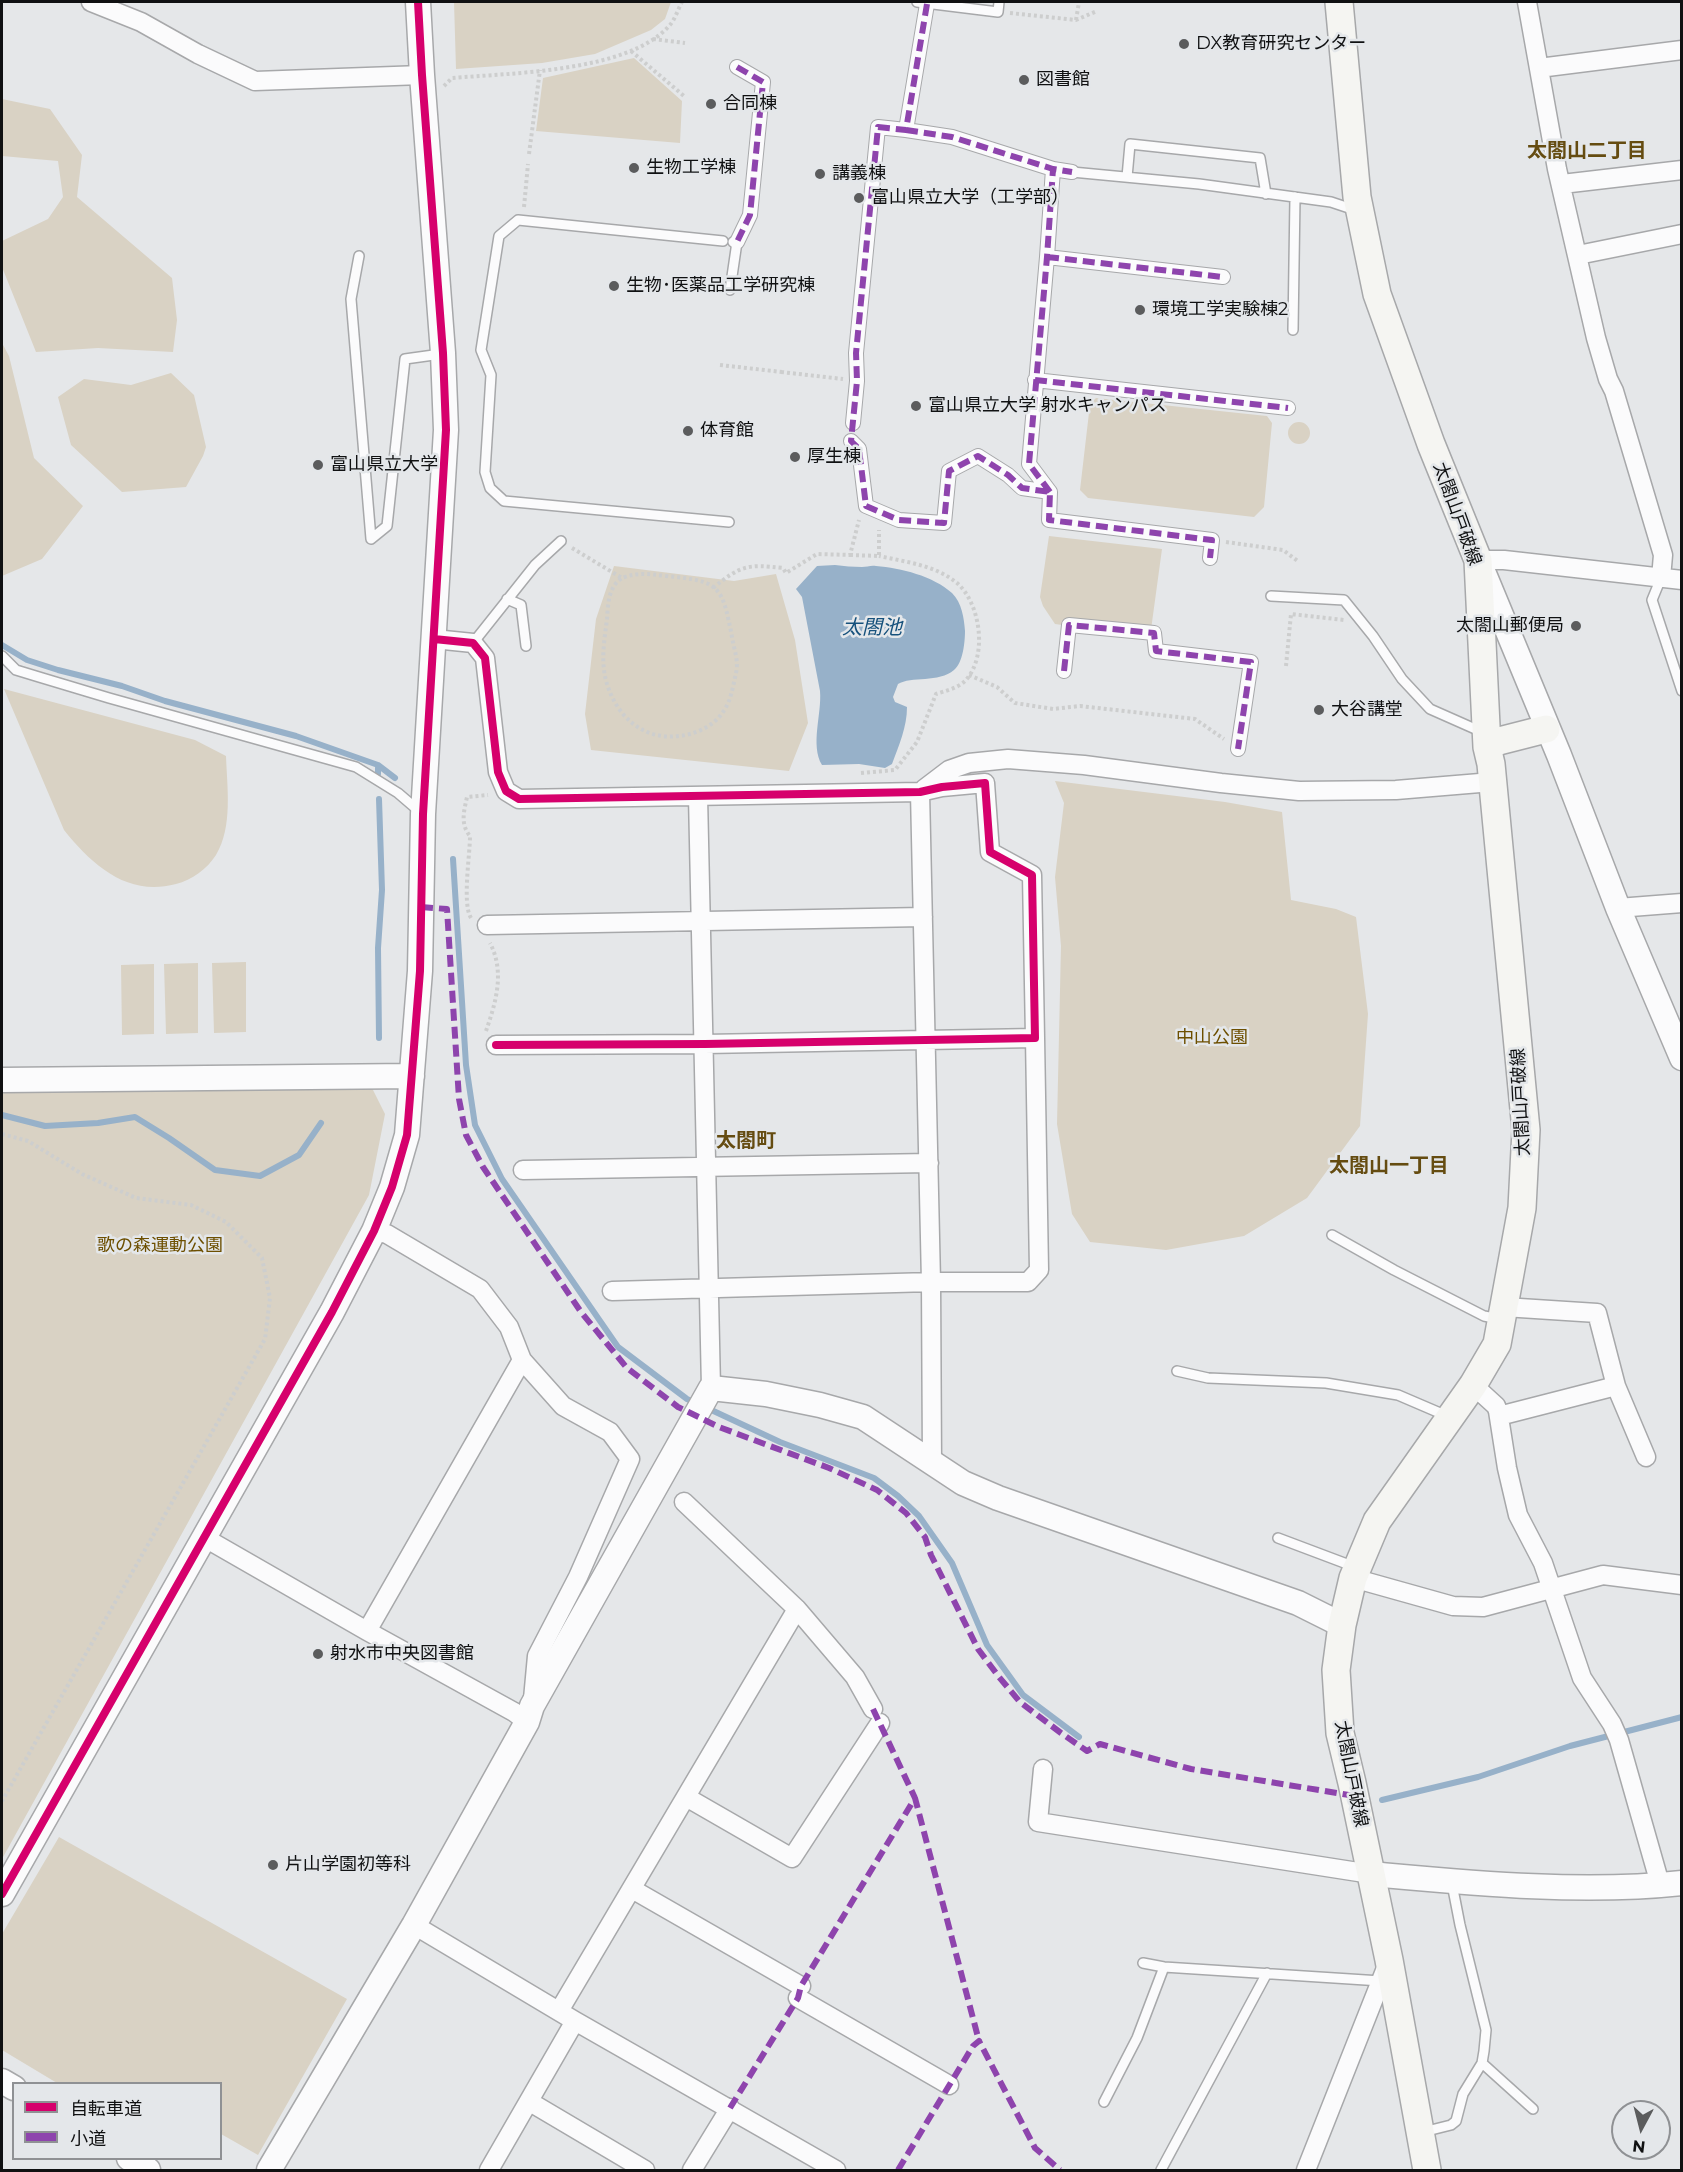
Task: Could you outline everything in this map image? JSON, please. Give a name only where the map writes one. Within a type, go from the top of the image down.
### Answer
[{"type":"main road","name":"太閤山戸破線","points":[[1339,2],[1357,197],[1377,294],[1431,444],[1478,560],[1487,740],[1526,1130],[1522,1208],[1497,1344],[1473,1385],[1377,1521],[1355,1573],[1342,1625],[1336,1670],[1340,1733],[1371,1874],[1385,1971],[1427,2170]]},
{"type":"main road","points":[[1487,740],[1499,741],[1546,729]]},
{"type":"street","points":[[91,2],[141,22],[198,54],[255,81],[431,83]]},
{"type":"street","points":[[2,1894],[332,1312],[374,1231],[392,1187],[406,1135],[420,971],[423,814],[446,430],[431,83],[418,2]]},
{"type":"street","points":[[1527,2],[1562,184],[1596,338],[1663,555],[1661,578]]},
{"type":"street","points":[[906,130],[922,3]]},
{"type":"street","points":[[1539,68],[1682,50]]},
{"type":"street","points":[[730,241],[750,215],[763,82],[737,67]]},
{"type":"street","points":[[853,423],[857,381],[856,353],[878,127],[952,137],[1053,169],[1072,172]]},
{"type":"street","points":[[1053,169],[1029,464],[1050,492],[1049,520],[1212,540],[1210,558]]},
{"type":"street","points":[[1562,184],[1682,170]]},
{"type":"street","points":[[1578,255],[1682,234]]},
{"type":"street","points":[[1047,257],[1223,277]]},
{"type":"street","points":[[1035,380],[1288,408]]},
{"type":"street","points":[[851,441],[859,449],[866,506],[899,520],[944,523],[950,471],[978,456],[1008,475],[1022,488],[1050,492]]},
{"type":"street","points":[[1682,580],[1504,560],[1478,560],[1546,729],[1559,755],[1618,908],[1682,1058]]},
{"type":"street","points":[[1064,671],[1069,625],[1154,633],[1156,651],[1251,662],[1238,749]]},
{"type":"street","points":[[434,639],[473,644],[485,658],[498,772],[506,791],[519,798],[920,792],[942,787],[986,783],[990,852],[1032,875],[1039,1270],[1028,1282],[931,1282],[612,1291]]},
{"type":"street","points":[[920,792],[949,770],[969,764],[1008,759],[1084,765],[1299,791],[1396,790],[1492,782]]},
{"type":"street","points":[[920,792],[931,1282],[932,1464]]},
{"type":"street","points":[[269,2170],[414,1925],[704,1400],[710,1288],[698,796]]},
{"type":"street","points":[[1618,908],[1682,903]]},
{"type":"street","points":[[487,925],[923,917]]},
{"type":"street","points":[[496,1045],[1035,1038]]},
{"type":"street","points":[[2,1080],[412,1076]]},
{"type":"street","points":[[523,1170],[928,1163]]},
{"type":"street","points":[[374,1231],[387,1233],[480,1289],[509,1327],[522,1360],[563,1406],[610,1432],[630,1459],[578,1577],[537,1656],[530,1714]]},
{"type":"street","points":[[1503,1313],[1597,1313],[1616,1386],[1646,1457]]},
{"type":"street","points":[[367,1631],[522,1360]]},
{"type":"street","points":[[1043,1769],[1038,1822],[1371,1874],[1488,1884],[1589,1886],[1671,1884],[1619,1740],[1582,1678],[1543,1563],[1518,1515],[1496,1406],[1473,1385]]},
{"type":"street","points":[[1499,1416],[1616,1386]]},
{"type":"street","points":[[704,1400],[777,1396],[863,1417],[963,1483],[998,1498],[1298,1603],[1342,1625]]},
{"type":"street","points":[[684,1502],[797,1609],[855,1677],[876,1716],[792,1858],[686,1797]]},
{"type":"street","points":[[205,1538],[514,1712],[530,1714]]},
{"type":"street","points":[[1355,1573],[1453,1606],[1483,1607],[1603,1575],[1682,1586]]},
{"type":"street","points":[[559,2011],[797,1609]]},
{"type":"street","points":[[632,1889],[949,2085]]},
{"type":"street","points":[[414,1925],[575,2021],[836,2170]]},
{"type":"street","points":[[1306,2170],[1385,1971]]},
{"type":"street","points":[[489,2170],[575,2021]]},
{"type":"street","points":[[530,2102],[645,2170]]},
{"type":"street","points":[[693,2170],[730,2108]]},
{"type":"street","points":[[132,2160],[148,2170]]},
{"type":"lane","points":[[922,3],[999,7]]},
{"type":"lane","points":[[1126,177],[1130,144],[1260,158],[1266,194]]},
{"type":"lane","points":[[1072,172],[1295,197],[1331,202],[1360,211]]},
{"type":"lane","points":[[1293,330],[1295,197]]},
{"type":"lane","points":[[729,522],[504,501],[490,488],[485,472],[491,375],[481,350],[499,236],[518,220],[730,241],[730,290]]},
{"type":"lane","points":[[359,256],[351,299],[371,539],[387,526],[405,359],[443,353]]},
{"type":"lane","points":[[473,644],[535,565],[561,541]]},
{"type":"lane","points":[[1661,578],[1652,600],[1682,691]]},
{"type":"lane","points":[[1271,596],[1344,600],[1373,636],[1402,679],[1430,709],[1487,740]]},
{"type":"lane","points":[[507,599],[521,605],[526,646]]},
{"type":"lane","points":[[2,656],[16,670],[356,767],[398,793],[423,814]]},
{"type":"lane","points":[[1332,1235],[1484,1316],[1503,1313]]},
{"type":"lane","points":[[1177,1371],[1208,1378],[1326,1383],[1387,1393],[1398,1395],[1450,1417]]},
{"type":"lane","points":[[1278,1538],[1355,1573]]},
{"type":"lane","points":[[1421,2133],[1451,2126],[1456,2121],[1462,2094],[1482,2063],[1486,2030],[1460,1925],[1452,1881]]},
{"type":"lane","points":[[1143,1963],[1164,1967],[1267,1973],[1385,1971]]},
{"type":"lane","points":[[1104,2102],[1137,2038],[1164,1967]]},
{"type":"lane","points":[[1161,2170],[1267,1973]]},
{"type":"lane","points":[[1482,2063],[1533,2109]]},
{"type":"path","points":[[431,83],[452,78],[540,70],[602,61],[643,46],[670,26],[682,2]]},
{"type":"path","points":[[1077,21],[1079,2]]},
{"type":"path","points":[[999,7],[1077,21],[1096,11]]},
{"type":"path","points":[[652,39],[685,43]]},
{"type":"path","points":[[630,51],[684,96]]},
{"type":"path","points":[[529,154],[540,70]]},
{"type":"path","points":[[525,198],[528,164]]},
{"type":"path","points":[[720,365],[857,381]]},
{"type":"path","points":[[850,555],[857,525],[866,506]]},
{"type":"path","points":[[866,506],[881,533],[879,556]]},
{"type":"path","points":[[1212,540],[1283,550],[1299,562]]},
{"type":"path","points":[[561,541],[622,578]]},
{"type":"path","points":[[713,588],[739,569],[756,565],[783,568],[786,573],[817,554],[879,556],[928,567],[958,584],[975,609],[979,634],[978,652],[969,675],[965,681],[936,694],[917,742],[895,770],[851,774]]},
{"type":"path","points":[[635,573],[699,579],[711,584],[725,602],[737,667],[732,693],[723,712],[706,728],[688,734],[668,736],[646,732],[630,722],[616,706],[607,685],[603,658],[610,593],[622,578],[635,573]]},
{"type":"path","points":[[1286,666],[1291,614],[1350,621]]},
{"type":"path","points":[[969,675],[997,687],[1015,703],[1029,706],[1053,709],[1080,705],[1195,719],[1238,749]]},
{"type":"path","points":[[496,1045],[486,1045],[485,1033],[497,997],[498,962],[487,937],[487,925],[474,922],[468,916],[470,836],[464,828],[467,797],[506,791]]},
{"type":"path","points":[[2,1134],[28,1141],[82,1174],[136,1198],[191,1205],[226,1222],[262,1258],[270,1298],[265,1339],[2,1801]]},
{"type":"green space","points":[[454,2],[671,2],[665,19],[651,30],[595,54],[542,63],[456,69]]},
{"type":"green space","points":[[634,58],[682,101],[680,143],[536,131],[543,78]]},
{"type":"green space","points":[[2,99],[50,109],[82,155],[77,197],[172,278],[177,320],[173,352],[98,348],[36,352],[2,267],[2,241],[48,219],[63,197],[58,161],[2,156]]},
{"type":"green space","points":[[2,343],[9,356],[34,458],[83,506],[42,559],[2,576]]},
{"type":"green space","points":[[171,373],[194,395],[206,447],[203,456],[186,487],[122,492],[71,445],[58,397],[84,379],[131,385]]},
{"type":"green space","points":[[1096,398],[1267,416],[1272,423],[1264,507],[1254,517],[1088,498],[1080,490],[1090,404]]},
{"type":"green space","points":[[1299,422],[1307,425],[1310,433],[1307,441],[1299,444],[1291,441],[1288,433],[1291,425]]},
{"type":"green space","points":[[1049,536],[1162,549],[1150,637],[1055,624],[1040,597]]},
{"type":"green space","points":[[614,566],[734,581],[776,574],[795,640],[808,723],[789,771],[591,750],[585,714],[596,619]]},
{"type":"green space","points":[[4,689],[195,740],[226,756],[227,820],[221,844],[208,865],[188,880],[176,884],[159,887],[142,886],[113,875],[87,855],[64,830]]},
{"type":"green space","name":"中山公園","points":[[1055,781],[1225,802],[1282,812],[1291,900],[1336,909],[1356,917],[1368,1014],[1360,1126],[1307,1198],[1244,1236],[1166,1250],[1090,1242],[1072,1214],[1057,1124],[1061,946],[1055,877],[1064,803]]},
{"type":"green space","points":[[246,962],[246,1032],[214,1033],[212,963]]},
{"type":"green space","points":[[198,963],[198,1033],[166,1034],[164,964]]},
{"type":"green space","points":[[154,964],[154,1034],[122,1035],[121,965]]},
{"type":"green space","name":"歌の森運動公園","points":[[371,1086],[385,1114],[369,1195],[2,1859],[2,1087]]},
{"type":"green space","points":[[59,1837],[347,1999],[258,2155],[222,2135],[222,2082],[55,2082],[2,2050],[2,1934]]},
{"type":"water","name":"太閤池","points":[[817,566],[874,566],[916,574],[936,582],[952,593],[962,611],[965,641],[957,667],[941,677],[910,680],[898,684],[893,697],[895,702],[907,707],[906,722],[892,764],[885,768],[859,764],[822,765],[819,757],[817,739],[820,691],[802,597],[796,589]]},
{"type":"waterway","points":[[2,645],[27,660],[58,670],[296,736],[378,765],[395,778]]},
{"type":"waterway","points":[[378,765],[378,774]]},
{"type":"waterway","points":[[379,799],[382,890],[378,948],[379,1038]]},
{"type":"waterway","points":[[453,859],[466,1065],[475,1125],[502,1179],[618,1347],[687,1399],[698,1404]]},
{"type":"waterway","points":[[2,1115],[45,1126],[98,1123],[135,1117],[215,1170],[260,1176],[299,1155],[321,1123]]},
{"type":"waterway","points":[[707,1408],[780,1442],[874,1478],[898,1496],[919,1516],[952,1563],[987,1645],[1023,1695],[1079,1737]]},
{"type":"waterway","points":[[1382,1800],[1478,1777],[1570,1746],[1682,1717]]},
{"type":"marked path","points":[[927,4],[906,130],[878,127],[856,353],[857,381],[851,441],[859,449],[866,506],[899,520],[944,523],[949,471],[978,456],[1008,475],[1022,488],[1050,492],[1049,520],[1212,540],[1210,558]]},
{"type":"marked path","points":[[737,67],[763,82],[750,215],[737,242]]},
{"type":"marked path","points":[[906,130],[952,137],[1053,169],[1072,172]]},
{"type":"marked path","points":[[1050,492],[1029,464],[1053,169]]},
{"type":"marked path","points":[[1047,257],[1223,277]]},
{"type":"marked path","points":[[1035,380],[1288,408]]},
{"type":"marked path","points":[[1064,671],[1069,625],[1154,633],[1156,651],[1251,662],[1238,749]]},
{"type":"marked path","points":[[421,907],[447,909],[459,1099],[466,1135],[483,1167],[581,1312],[627,1368],[678,1407],[719,1427],[829,1468],[877,1490],[906,1513],[925,1537],[931,1555],[978,1649],[999,1677],[1020,1702],[1087,1751],[1100,1744],[1191,1769],[1355,1796]]},
{"type":"marked path","points":[[873,1709],[915,1798]]},
{"type":"marked path","points":[[730,2108],[798,1998],[801,1986],[915,1798],[979,2041]]},
{"type":"marked path","points":[[898,2170],[973,2046],[979,2041],[1035,2148],[1060,2170]]},
{"type":"cycle path","points":[[2,1894],[332,1312],[374,1231],[392,1187],[407,1135],[420,971],[423,814],[446,430],[443,353],[418,2]]},
{"type":"cycle path","points":[[434,639],[473,643],[485,658],[498,772],[506,791],[519,799],[920,792],[942,787],[985,783],[990,852],[1032,875],[1035,1038],[496,1045]]},
{"type":"place","name":"DX教育研究センター","points":[[1184,44]]},
{"type":"place","name":"図書館","points":[[1024,80]]},
{"type":"place","name":"合同棟","points":[[711,104]]},
{"type":"place","name":"生物工学棟","points":[[634,168]]},
{"type":"place","name":"講義棟","points":[[820,174]]},
{"type":"place","name":"富山県立大学（工学部）","points":[[859,198]]},
{"type":"place","name":"生物･医薬品工学研究棟","points":[[614,286]]},
{"type":"place","name":"環境工学実験棟2","points":[[1140,310]]},
{"type":"place","name":"富山県立大学 射水キャンパス","points":[[916,406]]},
{"type":"place","name":"体育館","points":[[688,431]]},
{"type":"place","name":"厚生棟","points":[[795,457]]},
{"type":"place","name":"富山県立大学","points":[[318,465]]},
{"type":"place","name":"太閤山郵便局","points":[[1576,626]]},
{"type":"place","name":"大谷講堂","points":[[1319,710]]},
{"type":"place","name":"射水市中央図書館","points":[[318,1654]]},
{"type":"place","name":"片山学園初等科","points":[[273,1865]]},
{"type":"district","name":"太閤山二丁目","points":[[1587,151]]},
{"type":"district","name":"太閤町","points":[[746,1141]]},
{"type":"district","name":"太閤山一丁目","points":[[1389,1166]]}]
